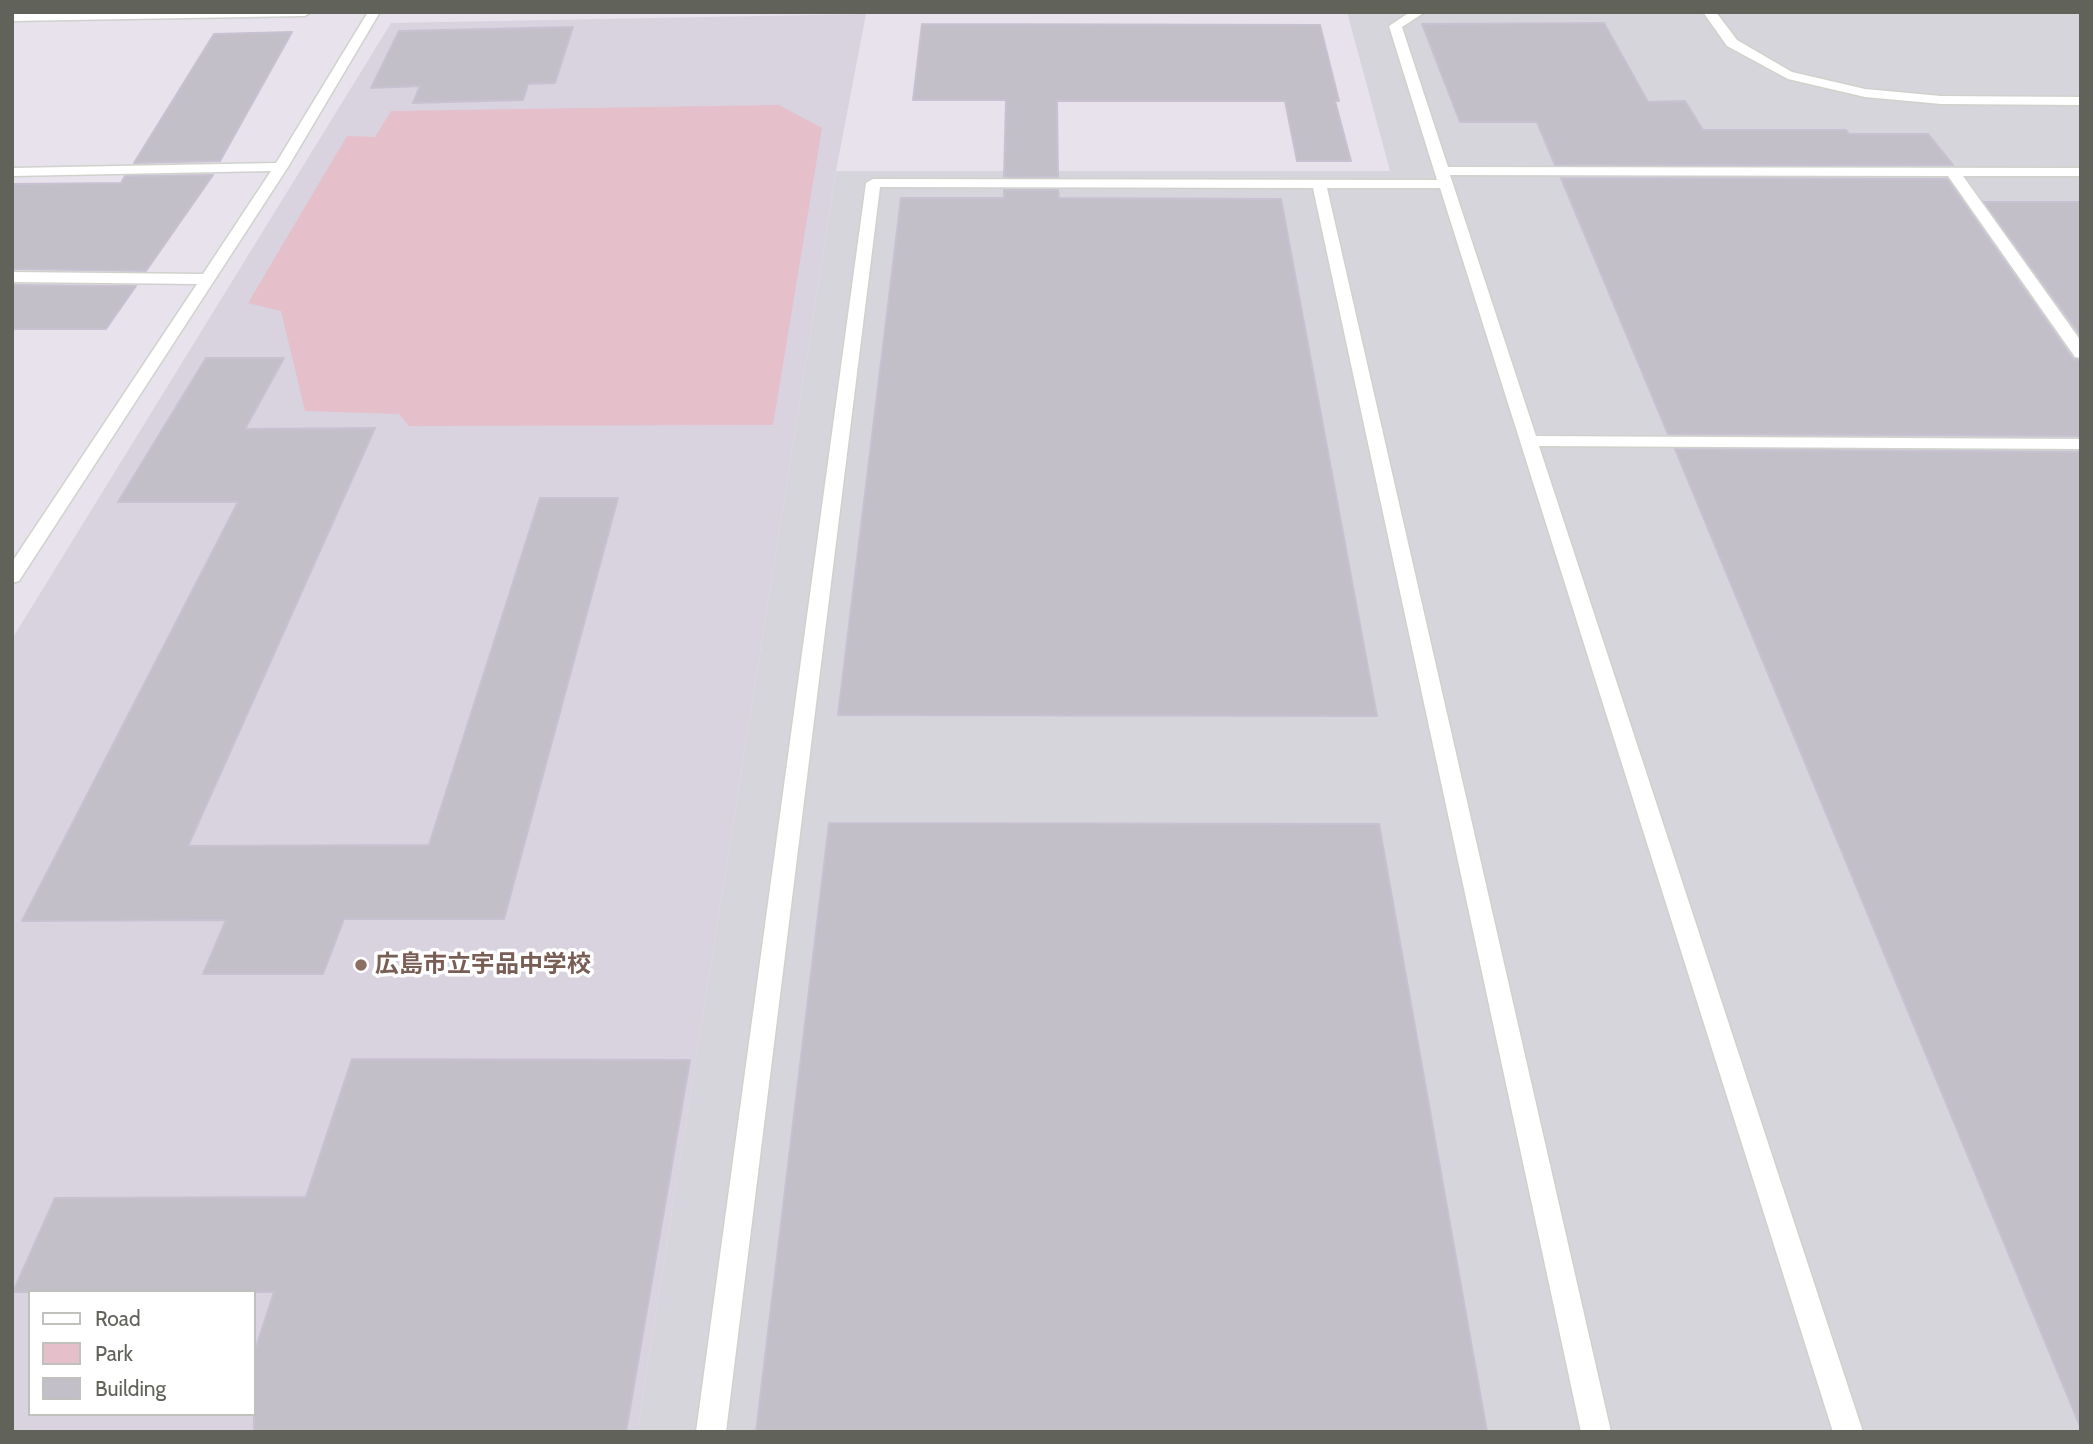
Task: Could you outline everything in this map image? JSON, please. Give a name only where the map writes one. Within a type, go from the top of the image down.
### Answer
[{"type":"street","points":[[12,17],[305,12]]},
{"type":"street","points":[[12,577],[281,167],[374,12]]},
{"type":"street","points":[[1419,12],[1395,26],[1848,1432]]},
{"type":"street","points":[[1709,12],[1732,43],[1788,75],[1865,93],[1941,100],[2081,102]]},
{"type":"street","points":[[12,172],[281,167]]},
{"type":"street","points":[[1952,172],[2081,353]]},
{"type":"street","points":[[711,1432],[873,183],[1319,184],[1443,178],[2081,172]]},
{"type":"street","points":[[1319,184],[1596,1432]]},
{"type":"street","points":[[12,277],[207,279]]},
{"type":"street","points":[[1528,441],[2081,444]]},
{"type":"shaded area","points":[[1347,12],[2081,12],[2081,1432],[637,1432],[836,171],[1390,171]]},
{"type":"shaded area","name":"広島市立宇品中学校","points":[[866,14],[836,171],[637,1432],[12,1432],[12,639],[391,23]]},
{"type":"green space","points":[[779,105],[822,128],[773,425],[409,426],[399,414],[305,411],[281,311],[248,303],[347,136],[375,137],[391,111]]},
{"type":"building","points":[[1604,23],[1648,102],[1685,101],[1703,130],[1846,130],[1849,134],[1928,134],[1953,165],[1555,165],[1537,122],[1460,122],[1422,24]]},
{"type":"building","points":[[922,24],[1320,25],[1339,101],[1335,101],[1351,161],[1297,161],[1285,101],[1057,101],[1058,177],[1004,177],[1006,100],[913,100]]},
{"type":"building","points":[[573,27],[555,83],[528,84],[523,100],[413,103],[420,86],[371,88],[399,31]]},
{"type":"building","points":[[292,32],[220,161],[134,163],[214,34]]},
{"type":"building","points":[[213,175],[146,271],[12,269],[12,184],[121,183],[125,176]]},
{"type":"building","points":[[1561,178],[1947,179],[2073,359],[2081,361],[2081,436],[1668,434]]},
{"type":"building","points":[[1004,190],[1058,190],[1059,198],[1281,199],[1377,716],[838,715],[901,198],[1004,198]]},
{"type":"building","points":[[1984,202],[2081,202],[2081,336]]},
{"type":"building","points":[[12,285],[136,286],[106,329],[12,329]]},
{"type":"building","points":[[206,358],[284,358],[245,429],[375,428],[188,846],[429,845],[540,498],[618,498],[504,919],[344,919],[323,974],[203,974],[226,920],[22,921],[238,502],[118,502]]},
{"type":"building","points":[[1675,449],[2081,452],[2081,1426],[2080,1426]]},
{"type":"building","points":[[829,823],[1379,824],[1487,1432],[756,1432]]},
{"type":"building","points":[[352,1059],[690,1060],[626,1432],[254,1432],[256,1347],[274,1292],[13,1292],[55,1198],[306,1197]]},
{"type":"place","name":"広島市立宇品中学校","points":[[361,965]]}]
